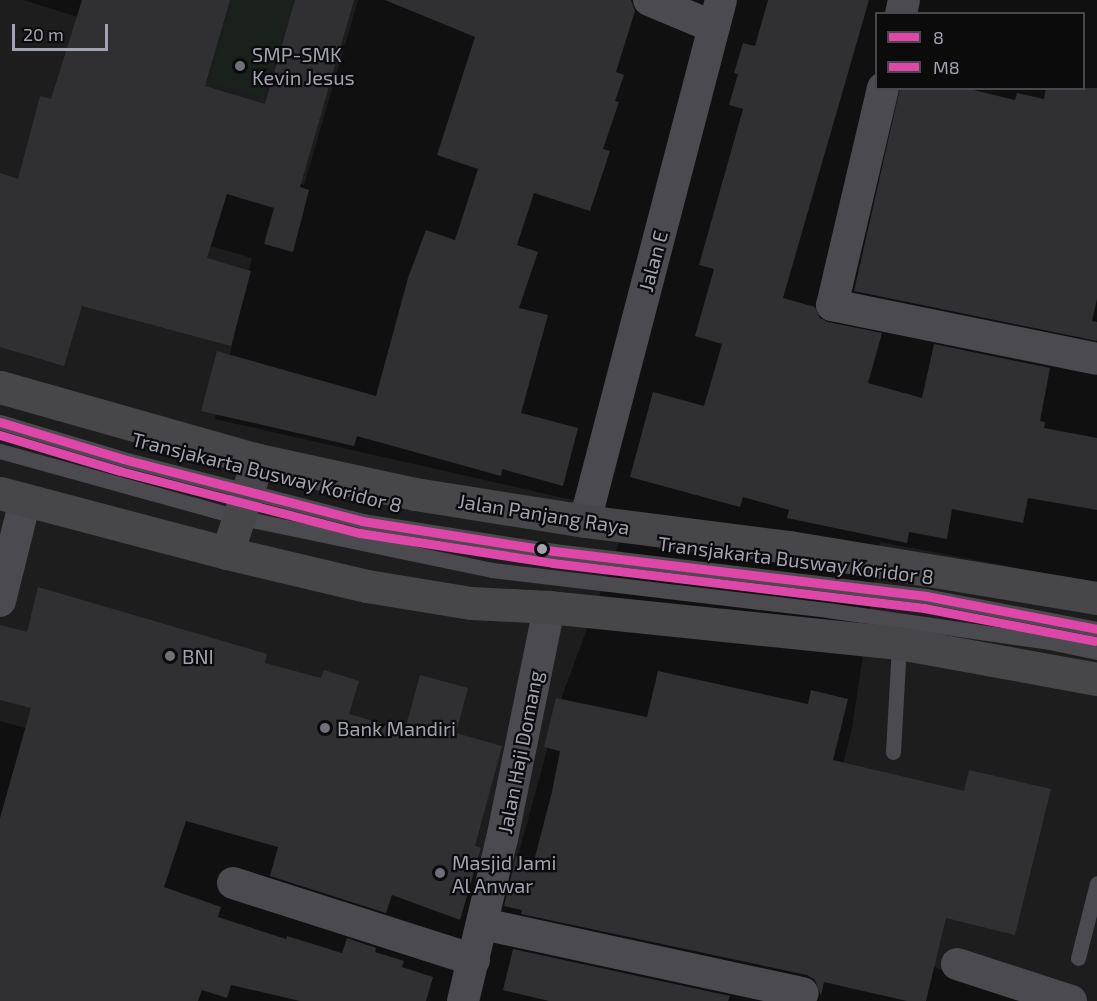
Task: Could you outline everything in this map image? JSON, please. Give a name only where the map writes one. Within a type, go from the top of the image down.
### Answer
[{"type":"main road","name":"Jalan Panjang Raya","points":[[0,387],[258,460],[416,494],[585,521],[789,547],[1097,597]]},
{"type":"main road","points":[[227,553],[258,460]]},
{"type":"main road","points":[[13,497],[227,553],[367,586],[471,603],[549,607],[899,643],[1097,679]]},
{"type":"street","points":[[649,0],[717,13]]},
{"type":"street","name":"Jalan E","points":[[585,521],[717,13]]},
{"type":"street","points":[[883,90],[832,305],[1097,359]]},
{"type":"street","points":[[0,602],[13,497]]},
{"type":"street","name":"Jalan Haji Domang","points":[[463,1001],[483,924],[549,607]]},
{"type":"street","points":[[233,884],[474,960]]},
{"type":"street","points":[[483,924],[803,993]]},
{"type":"street","points":[[957,964],[1071,1001]]},
{"type":"lane","name":"Transjakarta Busway Koridor 8","points":[[0,422],[242,504],[554,551],[926,596],[1097,629]]},
{"type":"lane","name":"Transjakarta Busway Koridor 8","points":[[0,451],[242,504],[492,570],[827,610],[1049,642],[1097,652]]},
{"type":"lane","points":[[893,752],[899,643]]},
{"type":"lane","points":[[1078,958],[1097,883]]},
{"type":"shaded area","points":[[0,0],[23,0],[149,39],[161,0],[358,0],[304,185],[149,140],[127,222],[252,258],[215,419],[630,513],[561,699],[515,867],[0,721]]},
{"type":"shaded area","points":[[233,0],[293,0],[264,98],[209,82]]},
{"type":"shaded area","points":[[880,542],[1097,583],[1097,1001],[1040,1001],[803,925],[852,728]]},
{"type":"building","points":[[82,0],[230,0],[205,86],[265,104],[295,0],[354,0],[300,187],[309,190],[293,252],[264,244],[274,208],[227,194],[207,258],[251,271],[231,346],[82,306],[64,366],[0,347],[0,173],[18,179],[40,96],[51,99]]},
{"type":"building","points":[[385,0],[631,0],[635,11],[616,72],[624,75],[615,101],[619,102],[603,149],[610,151],[590,211],[534,193],[517,245],[538,252],[519,308],[548,315],[521,413],[578,428],[563,486],[502,469],[501,476],[357,436],[354,446],[201,411],[217,351],[376,396],[408,278],[426,230],[455,240],[478,169],[437,155],[475,37]]},
{"type":"building","points":[[768,0],[869,0],[783,298],[815,307],[820,318],[828,322],[882,333],[868,383],[922,398],[934,344],[1050,368],[1040,421],[1045,422],[1044,428],[1097,438],[1097,510],[1028,498],[1023,523],[952,509],[947,539],[909,532],[907,543],[787,518],[789,510],[743,497],[740,507],[630,477],[653,392],[704,406],[722,344],[695,336],[714,269],[699,265],[743,109],[729,105],[738,74],[734,73],[743,43],[755,46]]},
{"type":"building","points":[[1097,88],[1097,299],[1092,321],[1097,322],[1097,341],[854,291],[900,90],[973,90],[1015,100],[1017,93],[1044,99],[1046,90]]},
{"type":"building","points":[[38,587],[267,654],[265,663],[321,678],[324,670],[359,681],[349,714],[405,730],[420,675],[468,688],[456,733],[502,746],[475,846],[481,848],[460,920],[392,895],[386,913],[270,876],[278,847],[186,821],[164,887],[221,907],[218,917],[286,939],[287,936],[342,953],[347,938],[376,948],[375,952],[404,961],[402,967],[433,977],[426,1001],[300,1001],[231,985],[227,998],[202,990],[198,1001],[0,1001],[0,818],[31,708],[0,700],[0,625],[27,632]]},
{"type":"building","points":[[658,671],[808,704],[811,690],[848,699],[833,760],[964,791],[969,770],[1051,789],[1015,935],[946,918],[926,1001],[907,1001],[824,982],[821,996],[815,980],[807,975],[521,914],[522,910],[504,906],[516,856],[534,861],[552,792],[560,751],[544,747],[556,698],[647,717]]},
{"type":"building","points":[[513,949],[730,996],[728,1001],[549,1001],[503,990]]},
{"type":"transit line","name":"8","points":[[0,422],[123,459],[362,521],[554,551],[926,596],[1097,629]]},
{"type":"transit line","name":"M8","points":[[0,435],[120,471],[360,533],[553,563],[924,608],[1095,641]]},
{"type":"place","name":"SMP-SMK Kevin Jesus","points":[[240,66]]},
{"type":"place","name":"BNI","points":[[170,656]]},
{"type":"place","name":"Bank Mandiri","points":[[325,728]]},
{"type":"place","name":"Masjid Jami Al Anwar","points":[[440,873]]}]
